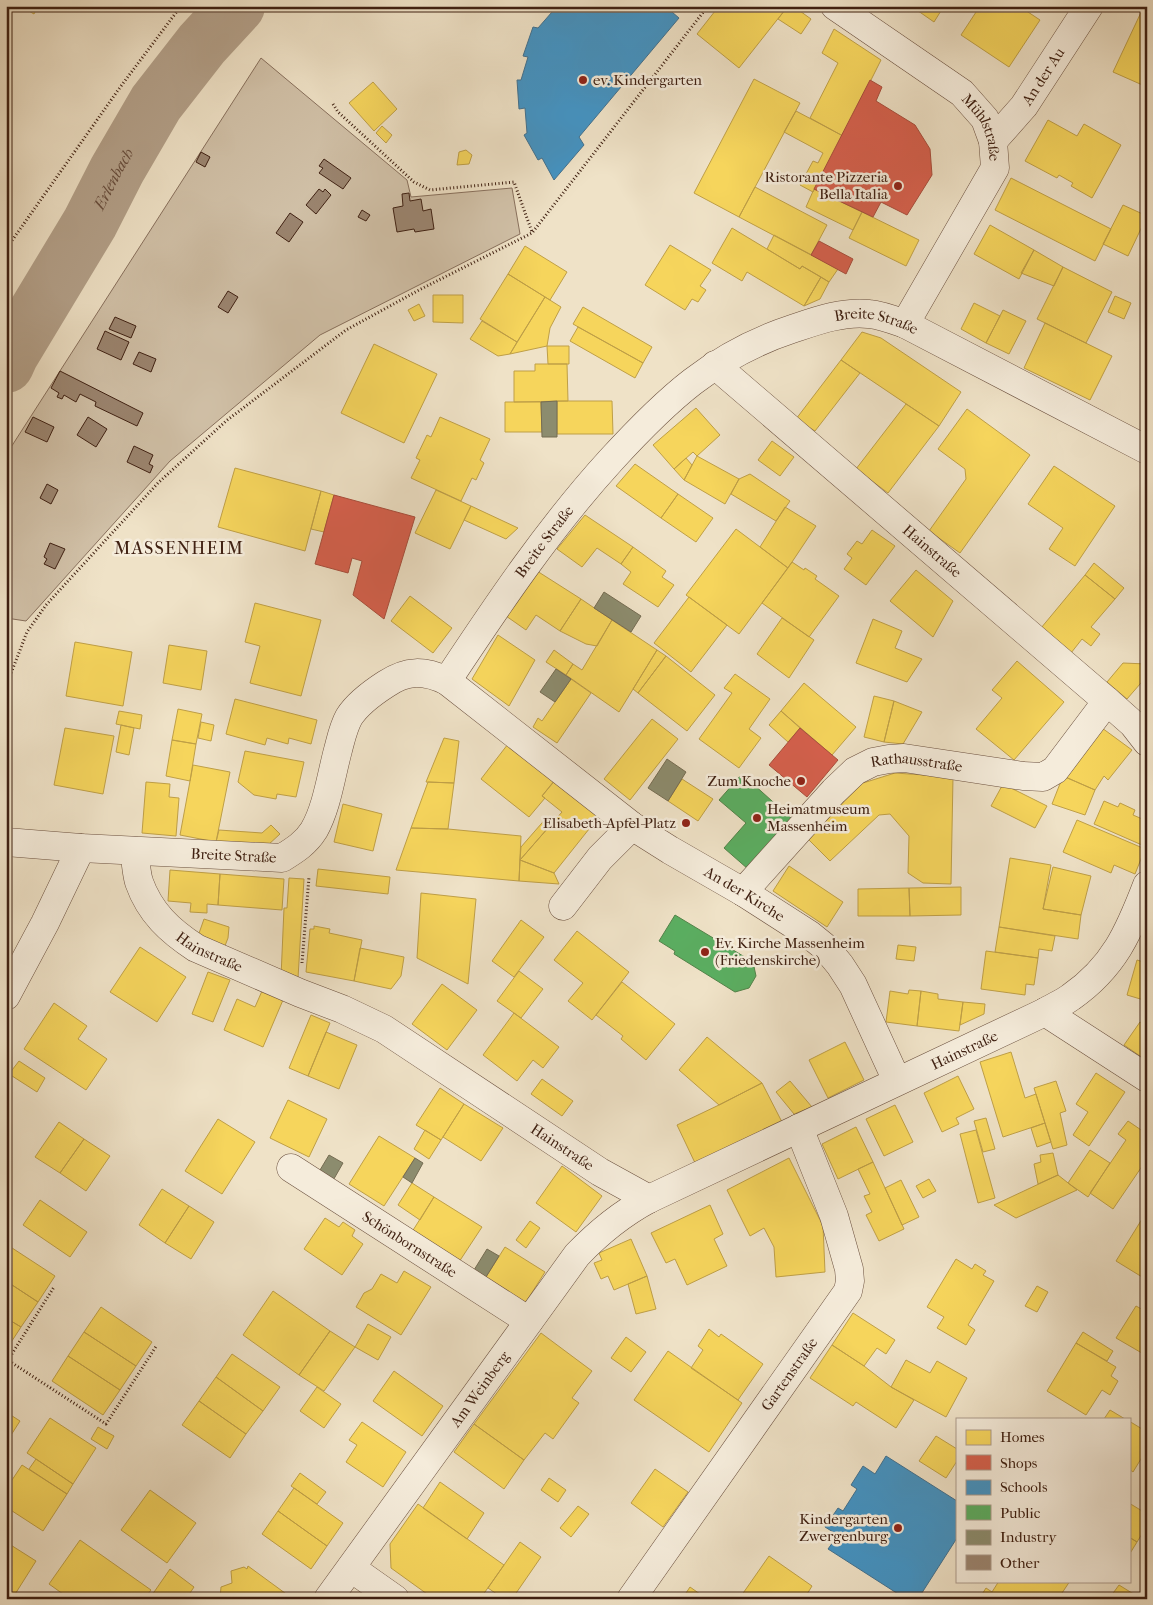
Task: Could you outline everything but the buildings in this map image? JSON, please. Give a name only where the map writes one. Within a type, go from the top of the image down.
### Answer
[{"type":"street","name":"Mühlstraße","points":[[835,6],[962,93],[985,119],[993,141],[995,168],[905,324]]},
{"type":"street","name":"An der Au","points":[[993,141],[1024,106],[1089,6]]},
{"type":"street","name":"Breite Straße","points":[[6,842],[81,848],[282,858],[304,844],[321,816],[343,730],[350,716],[360,704],[390,682],[406,674],[422,672],[435,675],[447,681],[512,583],[566,511],[648,420],[682,388],[714,365],[746,347],[775,334],[820,319],[848,315],[869,314],[905,324],[1147,450]]},
{"type":"street","name":"Hainstraße","points":[[714,365],[1107,701],[1133,724],[1147,742]]},
{"type":"street","name":"An der Kirche","points":[[447,681],[632,826],[743,892],[810,935],[826,948],[853,985],[897,1082]]},
{"type":"street","name":"Rathausstraße","points":[[743,892],[834,791],[855,771],[864,766],[873,762],[904,758],[1023,776],[1043,777],[1055,770],[1107,701]]},
{"type":"street","points":[[563,906],[600,858],[632,826]]},
{"type":"street","points":[[6,996],[81,848]]},
{"type":"street","name":"Hainstraße","points":[[134,851],[139,880],[150,905],[167,927],[196,948],[384,1029],[600,1172],[649,1199],[1045,1012],[1070,998],[1099,974],[1111,959],[1125,937],[1147,885]]},
{"type":"street","points":[[1045,1012],[1147,1078]]},
{"type":"street","name":"Gartenstraße","points":[[631,1599],[848,1291],[850,1281],[849,1269],[834,1216],[799,1128]]},
{"type":"street","name":"Schönbornstraße","points":[[291,1168],[529,1321]]},
{"type":"street","name":"Am Weinberg","points":[[328,1599],[577,1255],[616,1218],[649,1199]]},
{"type":"street","points":[[351,1568],[395,1599]]},
{"type":"path","points":[[6,249],[121,86],[181,6]]},
{"type":"path","points":[[6,686],[27,632],[46,605],[158,483],[226,421],[346,330],[421,289],[532,233],[708,6]]},
{"type":"path","points":[[334,104],[338,112],[414,182],[430,190],[514,182],[532,233]]},
{"type":"path","points":[[300,993],[309,868],[304,844]]},
{"type":"path","points":[[54,1287],[7,1359],[106,1424],[156,1345]]},
{"type":"shaded area","points":[[261,58],[407,180],[411,197],[512,188],[520,234],[320,335],[170,461],[26,621],[6,618],[6,455]]},
{"type":"waterway","name":"Erlenbach","points":[[6,365],[90,223],[117,170],[156,103],[202,44],[237,6]]},
{"type":"place","name":"ev. Kindergarten","points":[[583,80]]},
{"type":"place","name":"Ristorante Pizzeria Bella Italia","points":[[898,186]]},
{"type":"place","name":"Zum Knoche","points":[[801,781]]},
{"type":"place","name":"Heimatmuseum Massenheim","points":[[757,818]]},
{"type":"place","name":"Elisabeth-Apfel-Platz","points":[[686,823]]},
{"type":"place","name":"Ev. Kirche Massenheim (Friedenskirche)","points":[[705,952]]},
{"type":"place","name":"Kindergarten Zwergenburg","points":[[898,1528]]},
{"type":"district","name":"MASSENHEIM","points":[[179,548]]}]
